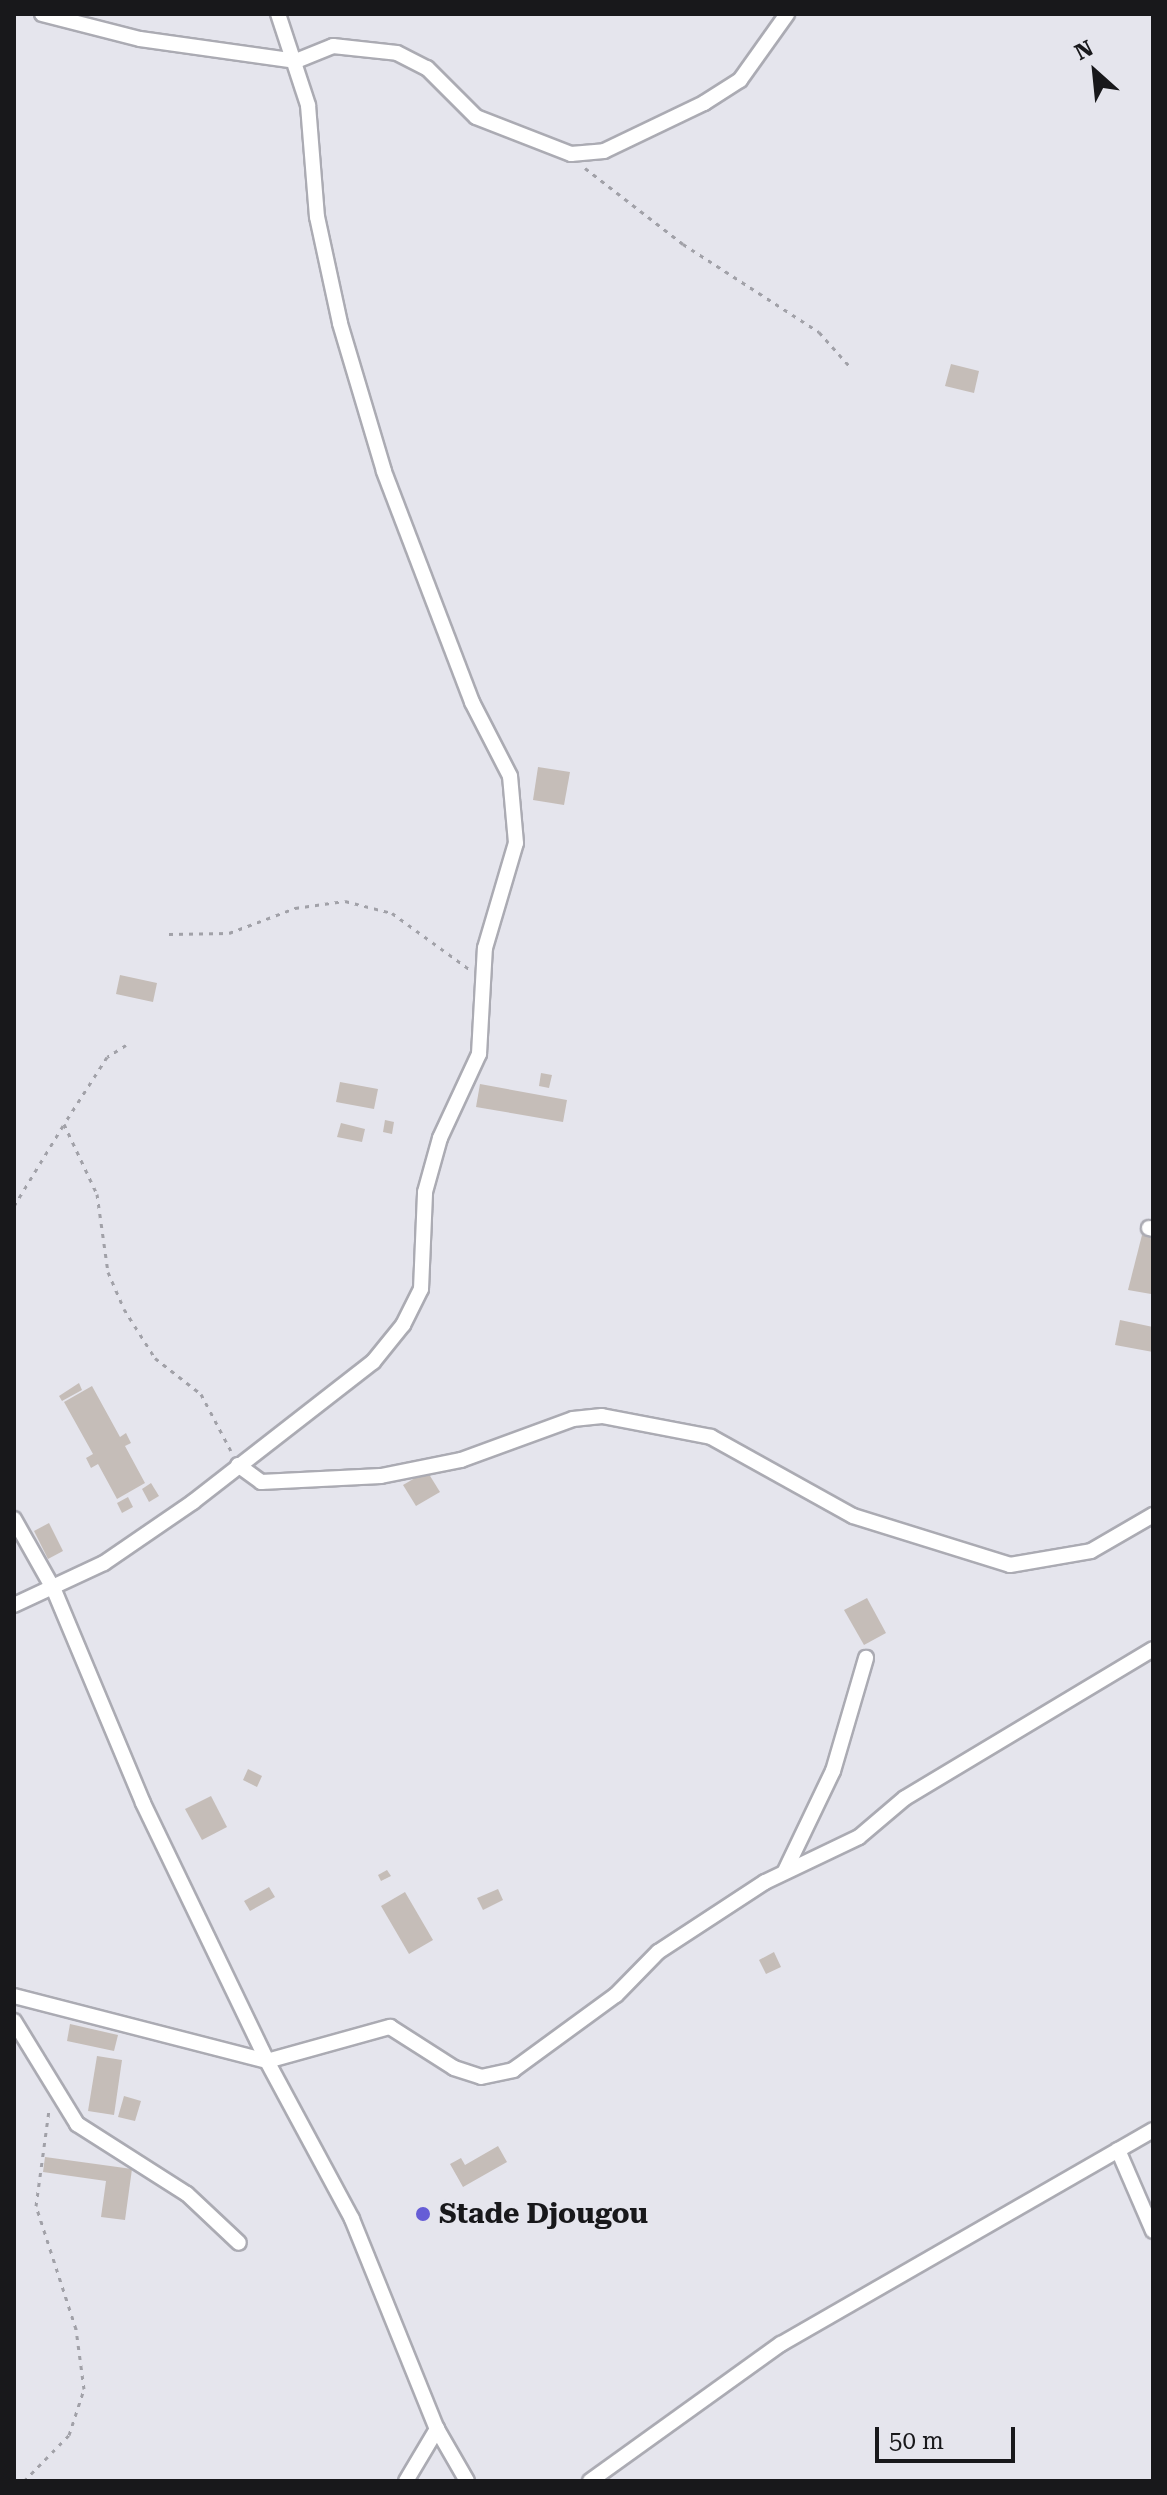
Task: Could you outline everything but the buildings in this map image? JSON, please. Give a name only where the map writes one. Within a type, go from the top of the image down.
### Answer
[{"type":"street","points":[[42,14],[140,39],[296,61],[333,46],[397,53],[427,68],[476,117],[571,154],[604,151],[704,103],[740,80],[787,14]]},
{"type":"street","points":[[14,1605],[54,1590],[104,1563],[238,1465],[373,1362],[415,1301],[425,1192],[440,1138],[479,1054],[483,976],[490,921],[516,843],[517,806],[384,471],[323,259],[314,137],[296,61],[278,14]]},
{"type":"street","points":[[238,1465],[261,1482],[381,1476],[461,1460],[573,1419],[602,1416],[711,1437],[853,1516],[1010,1565],[1091,1551],[1153,1515]]},
{"type":"street","points":[[14,1519],[54,1590],[143,1803],[267,2061],[352,2219],[437,2429],[467,2481]]},
{"type":"street","points":[[14,1996],[267,2061],[390,2027],[454,2068],[481,2077],[513,2070],[616,1995],[658,1952],[785,1871],[859,1837],[905,1798],[1153,1649]]},
{"type":"street","points":[[785,1871],[833,1771],[866,1658]]},
{"type":"street","points":[[14,2021],[54,2094],[77,2124],[187,2194],[239,2243]]},
{"type":"street","points":[[590,2481],[781,2344],[1153,2130]]},
{"type":"street","points":[[1118,2150],[1153,2231]]},
{"type":"street","points":[[406,2481],[437,2429]]},
{"type":"path","points":[[571,154],[683,244],[819,332],[852,369]]},
{"type":"path","points":[[169,934],[229,933],[295,908],[345,901],[392,913],[449,960],[483,976]]},
{"type":"path","points":[[14,1206],[107,1057],[126,1045]]},
{"type":"path","points":[[64,1124],[97,1194],[108,1272],[124,1309],[155,1358],[201,1394],[238,1465]]},
{"type":"path","points":[[24,2481],[69,2435],[84,2389],[76,2329],[36,2206],[38,2151],[54,2094]]},
{"type":"place","name":"Stade Djougou","points":[[423,2214]]}]
